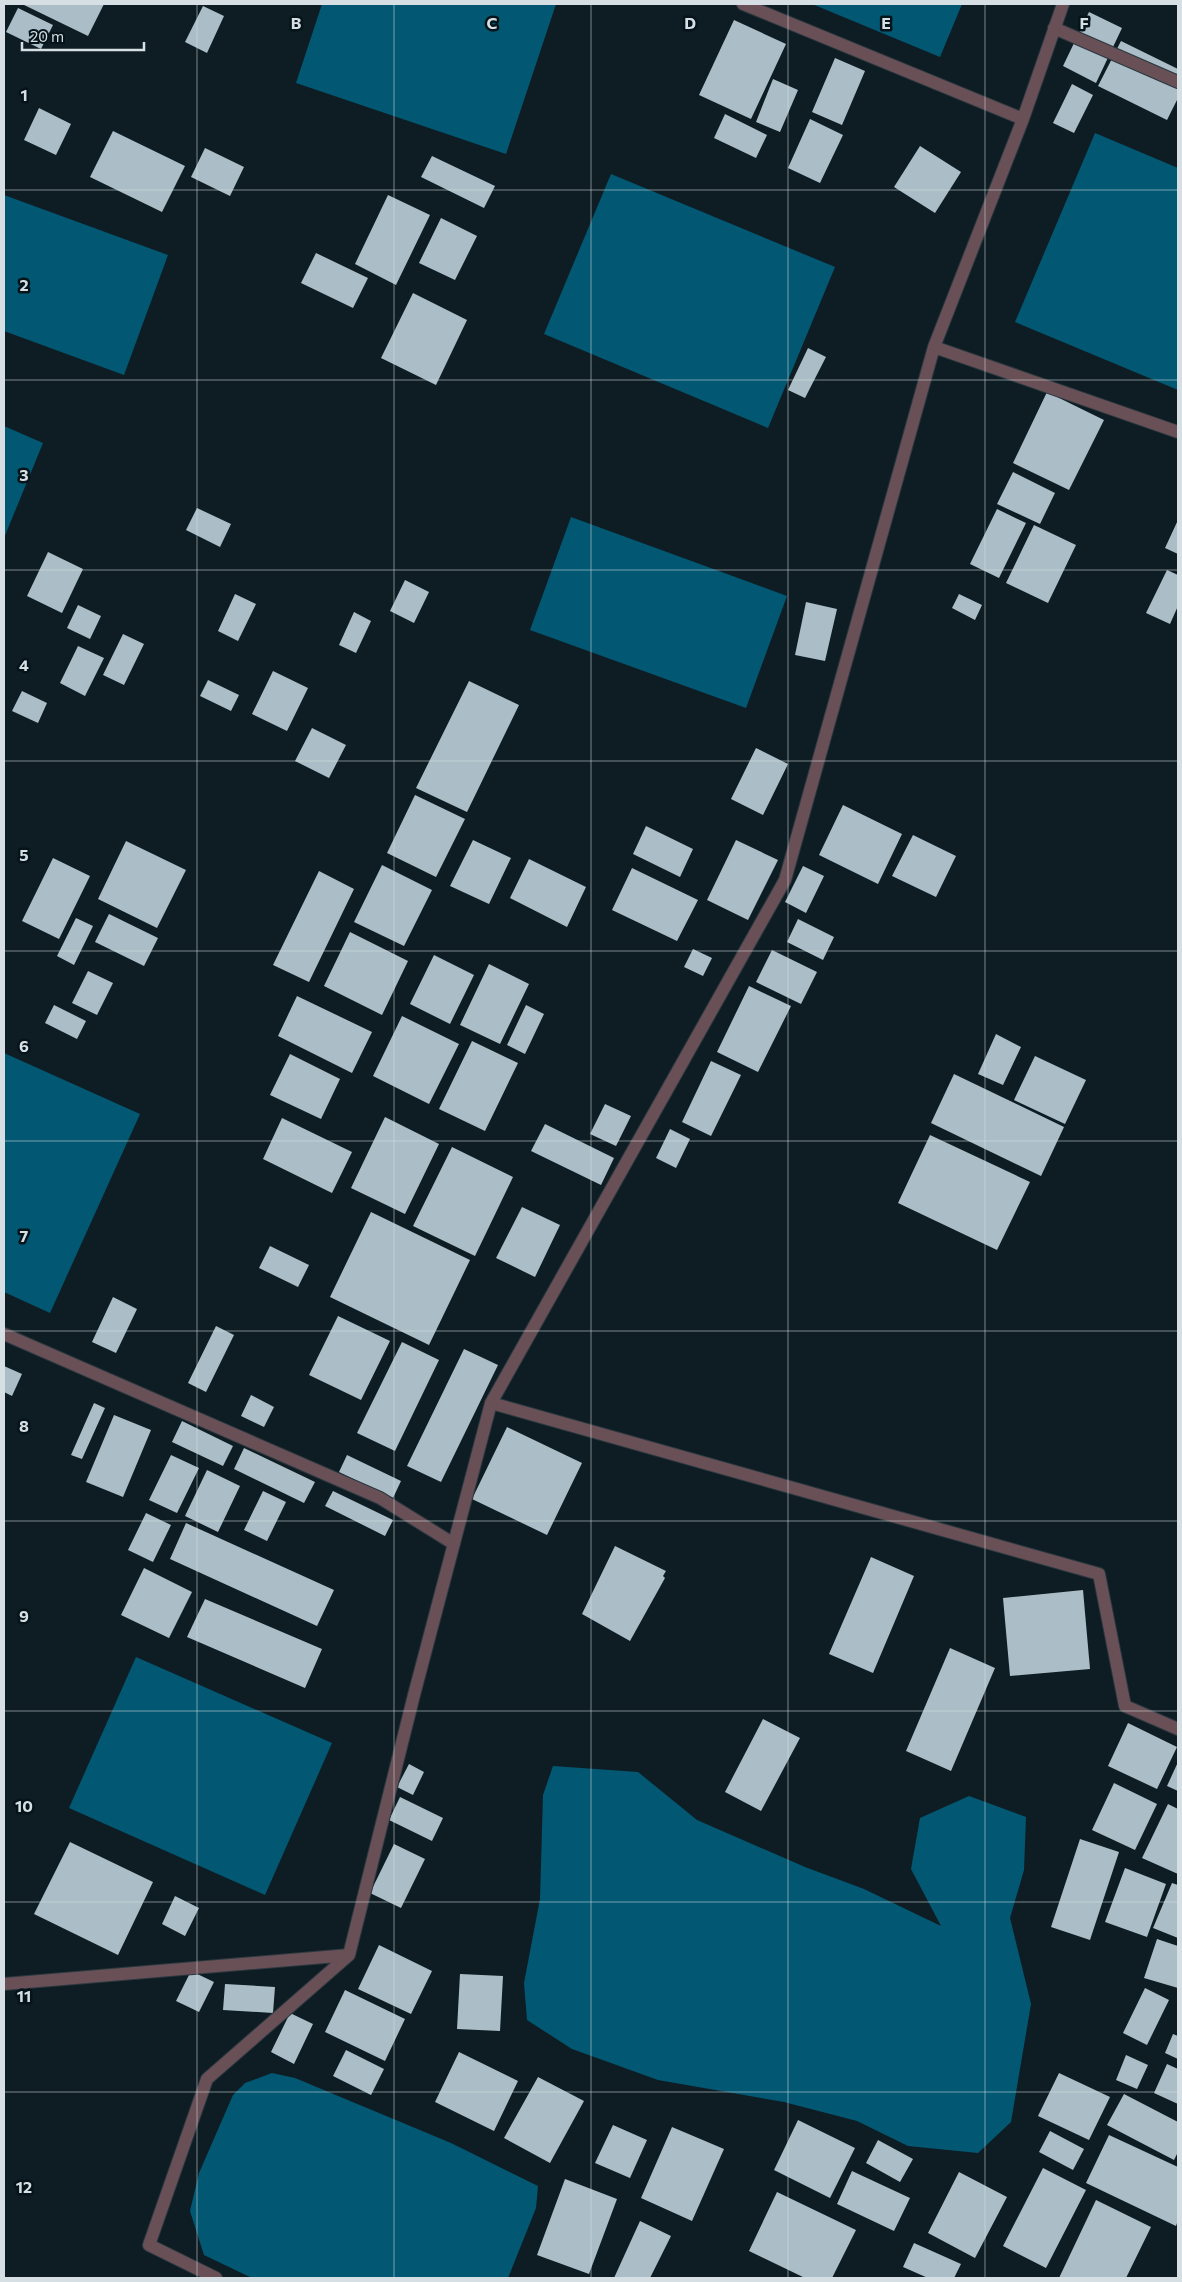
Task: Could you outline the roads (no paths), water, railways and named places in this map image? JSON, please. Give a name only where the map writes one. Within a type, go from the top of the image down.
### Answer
[{"type":"street","points":[[743,4],[1023,119]]},
{"type":"street","points":[[216,2278],[149,2245],[207,2079],[349,1956],[411,1704],[491,1403],[785,880],[934,347],[1023,119],[1063,4]]},
{"type":"street","points":[[1054,28],[1178,82]]},
{"type":"street","points":[[934,347],[1178,432]]},
{"type":"street","points":[[4,1334],[380,1498],[454,1544]]},
{"type":"street","points":[[491,1403],[1099,1574],[1125,1706],[1178,1729]]},
{"type":"street","points":[[4,1984],[349,1956]]},
{"type":"water","points":[[322,4],[556,4],[506,154],[296,83]]},
{"type":"water","points":[[812,4],[962,4],[940,57]]},
{"type":"water","points":[[1095,133],[1178,168],[1178,390],[1015,322]]},
{"type":"water","points":[[611,174],[835,267],[768,428],[544,334]]},
{"type":"water","points":[[4,195],[168,255],[124,375],[4,331]]},
{"type":"water","points":[[4,426],[43,443],[4,538]]},
{"type":"water","points":[[571,517],[787,596],[746,708],[530,630]]},
{"type":"water","points":[[4,1053],[140,1114],[50,1313],[4,1292]]},
{"type":"water","points":[[136,1657],[332,1743],[265,1895],[69,1808]]},
{"type":"water","points":[[553,1766],[638,1772],[697,1820],[805,1867],[864,1889],[941,1926],[911,1869],[920,1818],[969,1796],[1026,1817],[1024,1870],[1010,1918],[1031,2004],[1011,2122],[978,2153],[908,2146],[857,2121],[784,2102],[658,2080],[572,2049],[527,2020],[524,1983],[540,1899],[543,1795]]},
{"type":"water","points":[[272,2073],[295,2078],[451,2143],[538,2186],[536,2208],[508,2278],[252,2278],[204,2255],[190,2211],[199,2173],[233,2095],[245,2083]]}]
